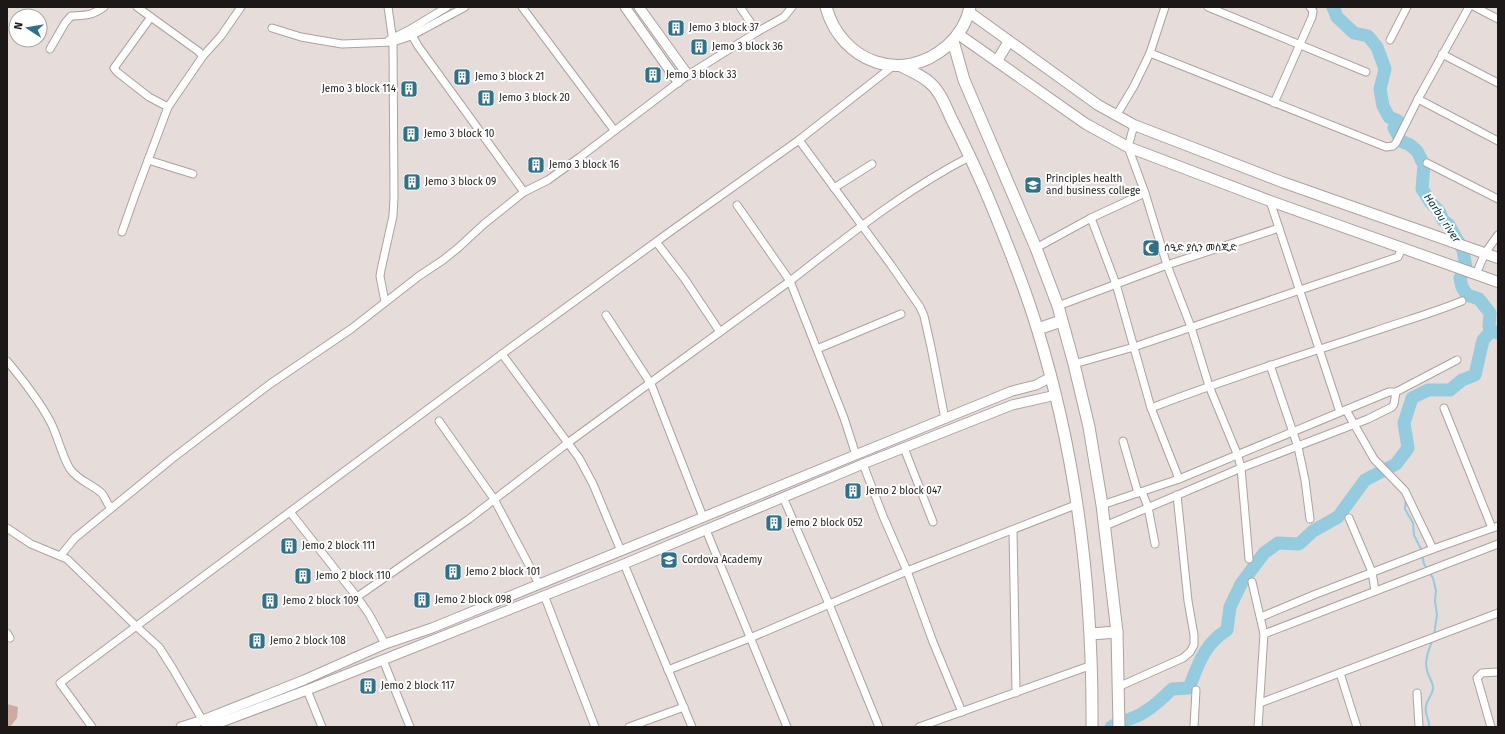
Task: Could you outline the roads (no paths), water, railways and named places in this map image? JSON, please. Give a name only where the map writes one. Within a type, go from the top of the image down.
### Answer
[{"type":"main road","points":[[826,7],[835,31],[843,42],[854,51],[872,61],[897,66],[930,83],[941,96],[971,156],[1012,257],[1038,329],[1056,395],[1078,504],[1091,634],[1092,727]]},
{"type":"main road","points":[[897,66],[921,62],[938,54],[955,37],[969,9],[1009,41],[1098,105],[1134,125],[1282,182],[1498,258]]},
{"type":"main road","points":[[955,37],[997,61],[1086,124],[1128,146],[1270,201],[1498,282]]},
{"type":"main road","points":[[955,37],[964,80],[1036,248],[1058,306],[1089,427],[1105,526],[1117,632],[1119,727]]},
{"type":"main road","points":[[997,61],[1009,41]]},
{"type":"main road","points":[[1038,329],[1061,321]]},
{"type":"main road","points":[[1091,634],[1117,632]]},
{"type":"street","points":[[50,49],[65,23],[71,16],[84,16],[104,7]]},
{"type":"street","points":[[137,7],[198,50],[203,56]]},
{"type":"street","points":[[385,302],[380,276],[393,216],[394,197],[391,40],[388,7]]},
{"type":"street","points":[[410,33],[447,7]]},
{"type":"street","points":[[272,28],[301,37],[342,44],[391,40],[410,33],[465,7]]},
{"type":"street","points":[[522,7],[614,130]]},
{"type":"street","points":[[625,7],[678,82]]},
{"type":"street","points":[[639,7],[688,75]]},
{"type":"street","points":[[740,7],[757,32]]},
{"type":"street","points":[[61,555],[75,538],[172,458],[270,384],[351,329],[458,248],[484,224],[524,192],[548,180],[678,82],[757,32],[784,17],[792,7]]},
{"type":"street","points":[[1116,116],[1134,86],[1150,53],[1165,7]]},
{"type":"street","points":[[1208,7],[1366,72]]},
{"type":"street","points":[[1274,103],[1312,17],[1313,11],[1310,7]]},
{"type":"street","points":[[1390,40],[1408,7]]},
{"type":"street","points":[[1150,53],[1386,147],[1393,146],[1469,7]]},
{"type":"street","points":[[1475,7],[1498,19]]},
{"type":"street","points":[[122,232],[168,107],[203,56],[220,36],[239,8]]},
{"type":"street","points":[[151,17],[114,68],[149,97],[168,107]]},
{"type":"street","points":[[410,33],[524,192]]},
{"type":"street","points":[[1442,54],[1498,83]]},
{"type":"street","points":[[92,727],[60,683],[502,354],[798,140],[897,66]]},
{"type":"street","points":[[1418,98],[1498,141]]},
{"type":"street","points":[[1134,125],[1128,146],[1145,193],[1167,265],[1191,327],[1209,386],[1238,456],[1241,468],[1249,559]]},
{"type":"street","points":[[798,140],[891,265],[920,307],[924,316],[931,347],[945,419]]},
{"type":"street","points":[[357,597],[422,553],[569,442],[651,384],[790,281],[861,226],[945,170],[971,156]]},
{"type":"street","points":[[148,160],[193,174]]},
{"type":"street","points":[[1427,163],[1498,199]]},
{"type":"street","points":[[834,188],[872,164]]},
{"type":"street","points":[[1036,248],[1091,218],[1145,193]]},
{"type":"street","points":[[1270,201],[1319,350],[1343,411],[1354,425],[1374,459],[1405,491],[1432,549]]},
{"type":"street","points":[[737,205],[790,281],[844,418],[856,455]]},
{"type":"street","points":[[1091,218],[1116,284],[1151,408],[1179,479]]},
{"type":"street","points":[[1058,306],[1167,265],[1279,228]]},
{"type":"street","points":[[1476,274],[1485,253],[1498,235]]},
{"type":"street","points":[[657,242],[684,278],[720,332]]},
{"type":"street","points":[[1074,364],[1134,347],[1398,258],[1402,248]]},
{"type":"street","points":[[1151,408],[1270,365],[1436,312],[1462,301]]},
{"type":"street","points":[[817,349],[901,314]]},
{"type":"street","points":[[606,315],[651,384],[703,517]]},
{"type":"street","points":[[502,354],[569,442],[579,458],[593,484],[621,551]]},
{"type":"street","points":[[1102,506],[1179,479],[1238,456],[1389,392],[1396,392],[1457,360]]},
{"type":"street","points":[[7,361],[26,383],[50,421],[70,469],[78,478],[100,491],[103,494],[106,503],[111,508]]},
{"type":"street","points":[[1270,365],[1298,447],[1305,480],[1310,519]]},
{"type":"street","points":[[205,725],[385,644],[432,628],[1012,391],[1036,385],[1051,377]]},
{"type":"street","points":[[1105,526],[1241,468],[1354,425],[1392,407],[1396,392]]},
{"type":"street","points":[[181,727],[205,725],[307,690],[684,540],[864,464],[1012,405],[1056,395]]},
{"type":"street","points":[[1261,617],[1372,572],[1495,527],[1444,408]]},
{"type":"street","points":[[439,421],[494,499],[539,584]]},
{"type":"street","points":[[912,432],[916,443]]},
{"type":"street","points":[[1123,441],[1140,493],[1148,507],[1156,544]]},
{"type":"street","points":[[904,448],[933,522]]},
{"type":"street","points":[[864,464],[907,571],[933,642],[962,712]]},
{"type":"street","points":[[1118,687],[1183,658],[1190,652],[1194,645],[1176,495]]},
{"type":"street","points":[[784,497],[879,727]]},
{"type":"street","points":[[668,670],[750,638],[907,571],[1078,504]]},
{"type":"street","points":[[290,512],[357,597],[369,614],[385,644]]},
{"type":"street","points":[[1348,518],[1372,572],[1375,591]]},
{"type":"street","points":[[679,527],[684,540]]},
{"type":"street","points":[[7,528],[31,544],[61,555],[67,559],[159,647],[205,725]]},
{"type":"street","points":[[706,530],[787,727]]},
{"type":"street","points":[[1013,530],[1016,693]]},
{"type":"street","points":[[1264,634],[1498,544]]},
{"type":"street","points":[[624,564],[692,727]]},
{"type":"street","points":[[1252,582],[1264,634],[1258,727]]},
{"type":"street","points":[[544,595],[595,727]]},
{"type":"street","points":[[1260,703],[1498,613]]},
{"type":"street","points":[[432,628],[435,638]]},
{"type":"street","points":[[382,660],[410,727]]},
{"type":"street","points":[[919,727],[1092,666]]},
{"type":"street","points":[[1491,727],[1477,678],[1482,673],[1498,672]]},
{"type":"street","points":[[1340,673],[1357,727]]},
{"type":"street","points":[[307,690],[322,727]]},
{"type":"street","points":[[1194,727],[1196,690]]},
{"type":"street","points":[[1417,693],[1419,727]]},
{"type":"street","points":[[629,727],[684,707]]},
{"type":"waterway","name":"Harbu river","points":[[1333,7],[1337,17],[1354,33],[1368,36],[1377,47],[1385,69],[1380,89],[1383,106],[1389,117],[1398,121],[1394,128],[1401,141],[1410,145],[1417,151],[1424,165],[1422,189],[1431,203],[1439,211],[1443,220],[1449,225],[1463,250],[1466,268],[1460,278],[1462,287],[1467,295],[1479,299],[1490,313],[1489,326],[1491,331],[1498,333]]},
{"type":"waterway","points":[[1111,727],[1143,713],[1172,689],[1189,688],[1207,648],[1227,630],[1230,607],[1241,584],[1264,553],[1278,543],[1299,544],[1313,531],[1338,517],[1365,480],[1396,464],[1408,448],[1404,423],[1412,398],[1428,390],[1450,390],[1462,380],[1475,375],[1483,340],[1491,331]]},
{"type":"waterway","points":[[1406,499],[1405,509],[1413,523],[1414,535],[1422,551]]},
{"type":"waterway","points":[[1422,555],[1424,564],[1433,578],[1436,591],[1435,601],[1437,615],[1434,635]]},
{"type":"waterway","points":[[1429,727],[1426,709],[1433,688],[1426,662],[1433,639]]},
{"type":"place","name":"Jemo 3 block 37","points":[[676,28]]},
{"type":"place","name":"Jemo 3 block 36","points":[[699,47]]},
{"type":"place","name":"Jemo 3 block 33","points":[[653,75]]},
{"type":"place","name":"Jemo 3 block 21","points":[[462,77]]},
{"type":"place","name":"Jemo 3 block 114","points":[[409,89]]},
{"type":"place","name":"Jemo 3 block 20","points":[[486,98]]},
{"type":"place","name":"Jemo 3 block 10","points":[[411,134]]},
{"type":"place","name":"Jemo 3 block 16","points":[[536,165]]},
{"type":"place","name":"Jemo 3 block 09","points":[[412,182]]},
{"type":"place","name":"Principles health and business college","points":[[1033,185]]},
{"type":"place","name":"ሰዒድ ያሲን መስጂድ","points":[[1151,248]]},
{"type":"place","name":"Jemo 2 block 047","points":[[853,491]]},
{"type":"place","name":"Jemo 2 block 052","points":[[774,523]]},
{"type":"place","name":"Jemo 2 block 111","points":[[289,546]]},
{"type":"place","name":"Cordova Academy","points":[[669,560]]},
{"type":"place","name":"Jemo 2 block 101","points":[[453,572]]},
{"type":"place","name":"Jemo 2 block 110","points":[[303,576]]},
{"type":"place","name":"Jemo 2 block 098","points":[[422,600]]},
{"type":"place","name":"Jemo 2 block 109","points":[[270,601]]},
{"type":"place","name":"Jemo 2 block 108","points":[[257,641]]},
{"type":"place","name":"Jemo 2 block 117","points":[[368,686]]}]
